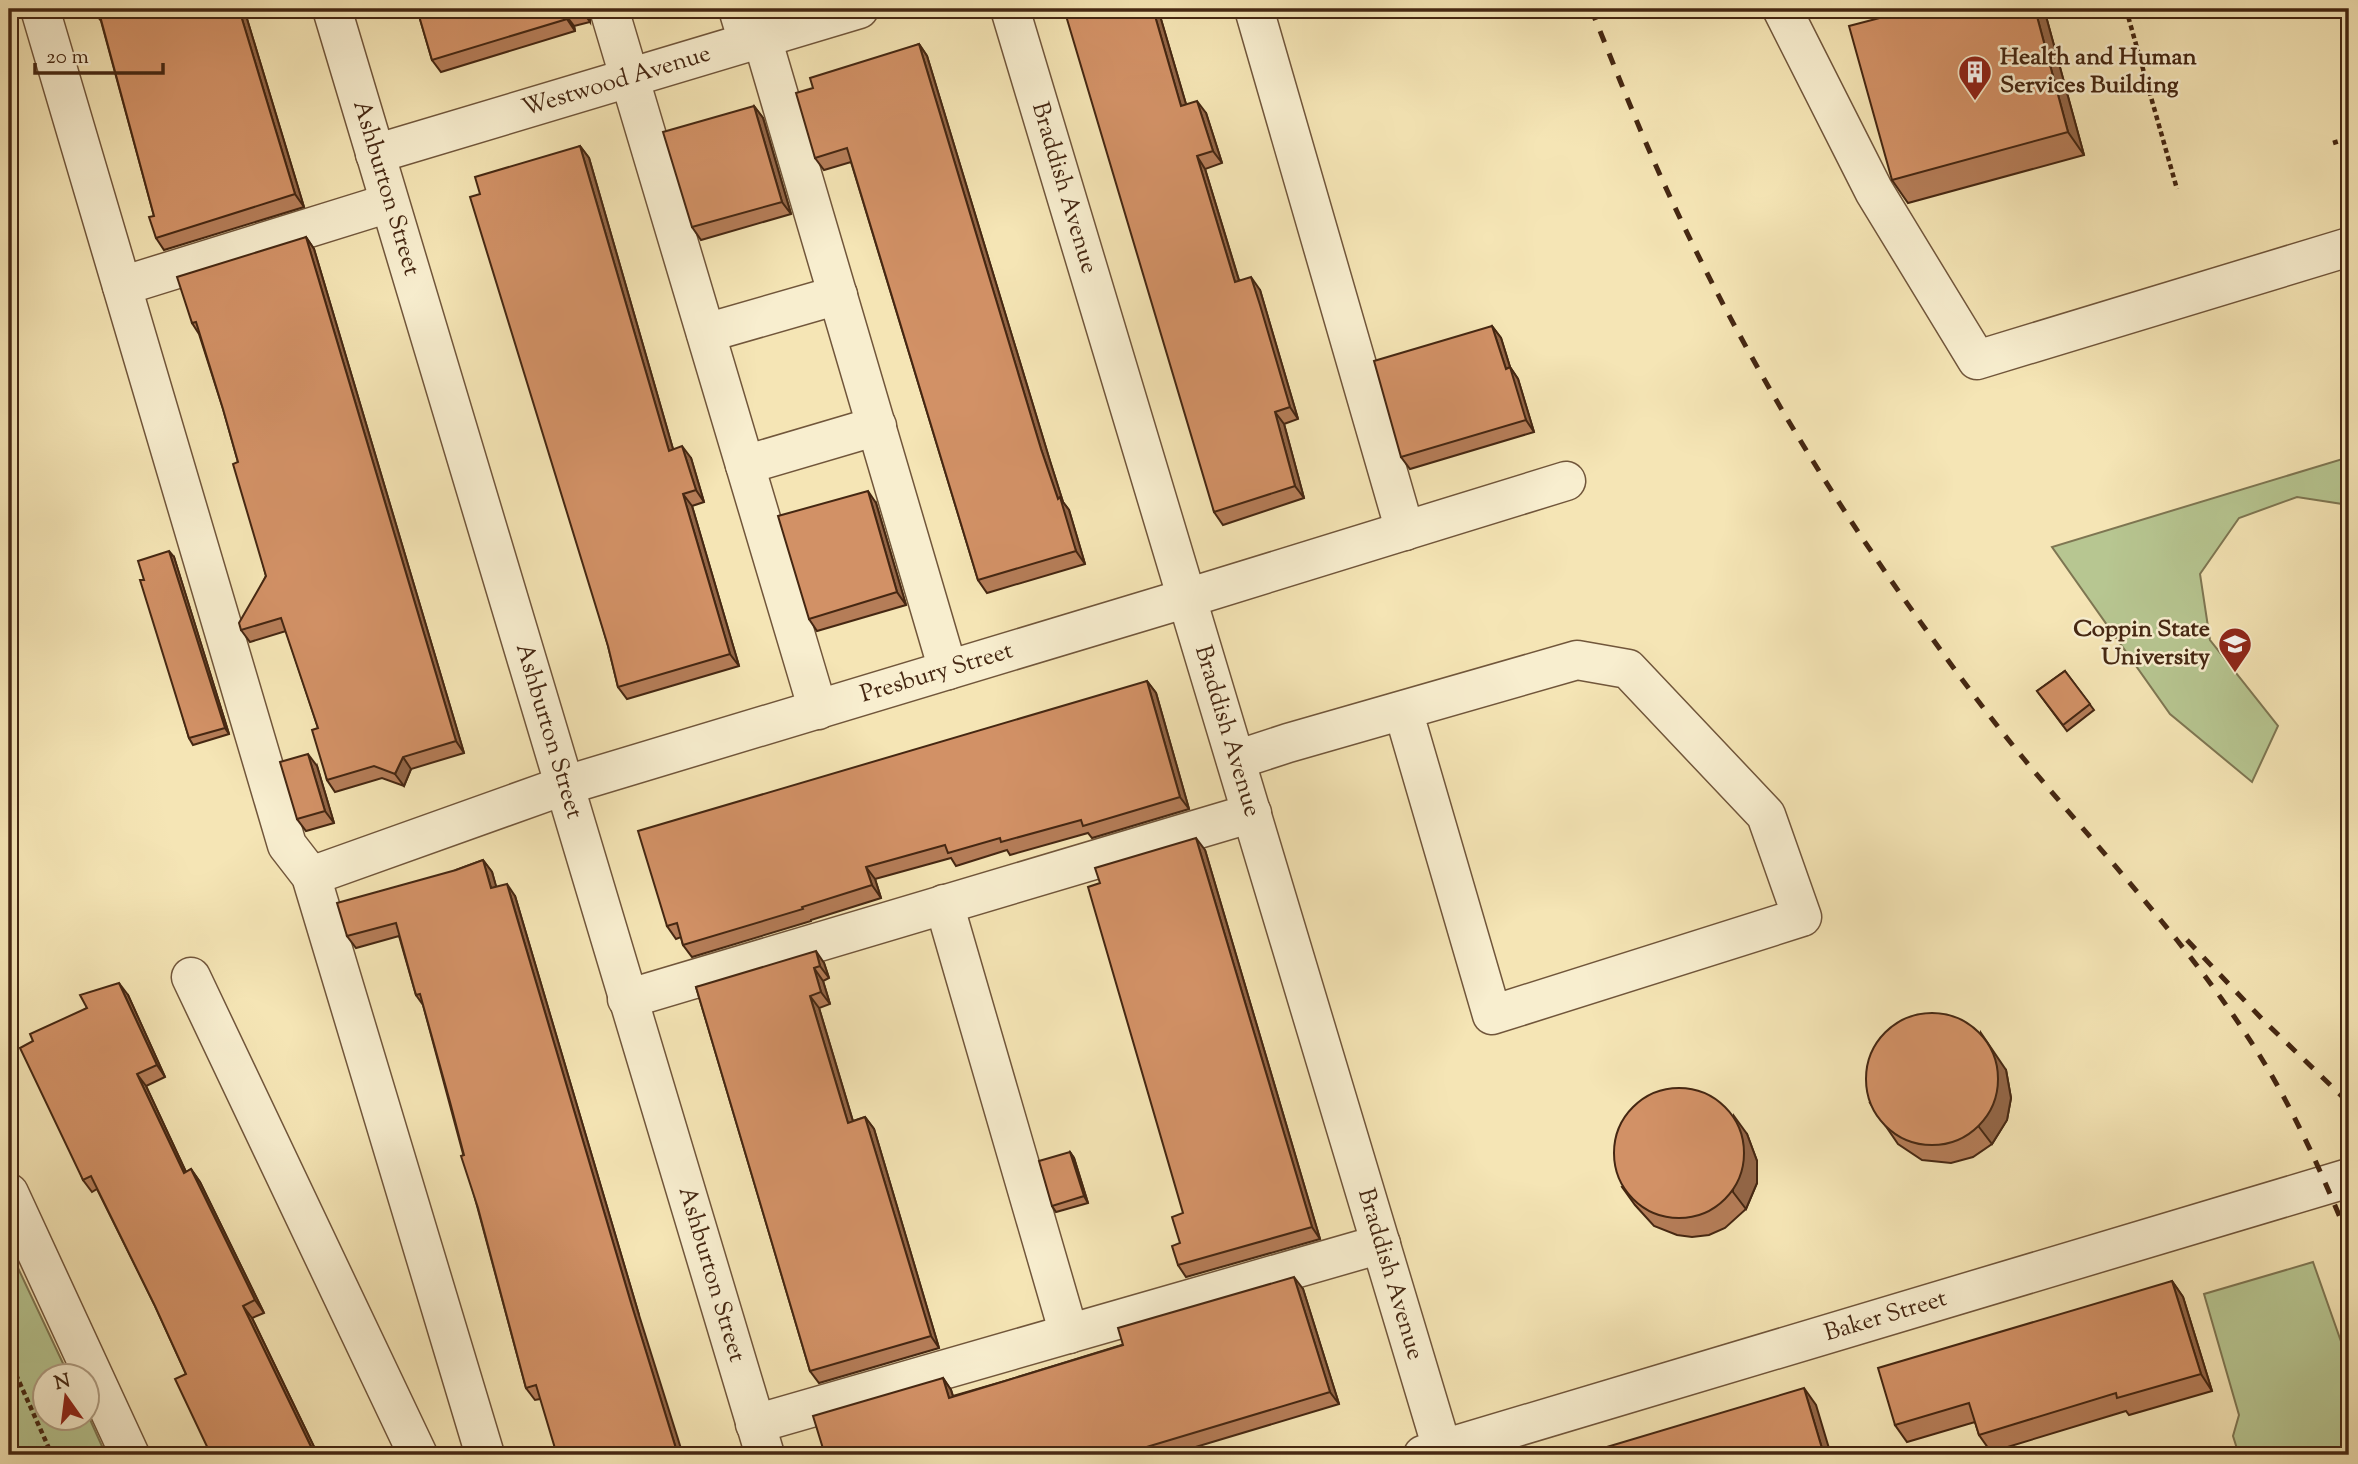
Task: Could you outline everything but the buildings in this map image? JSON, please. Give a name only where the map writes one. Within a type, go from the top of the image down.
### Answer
[{"type":"street","points":[[40,9],[287,845],[311,876],[485,1455]]},
{"type":"street","name":"Ashburton Street","points":[[332,9],[760,1439]]},
{"type":"street","points":[[609,9],[818,710]]},
{"type":"street","name":"Westwood Avenue","points":[[375,154],[630,78],[749,29],[859,9]]},
{"type":"street","name":"Braddish Avenue","points":[[1010,9],[1381,1244],[1437,1453]]},
{"type":"street","points":[[1254,9],[1405,531]]},
{"type":"street","points":[[1782,9],[1874,191],[1977,360],[2349,247]]},
{"type":"street","points":[[749,29],[838,295],[948,670]]},
{"type":"street","points":[[122,286],[389,203]]},
{"type":"street","points":[[706,333],[838,295]]},
{"type":"street","points":[[745,465],[877,426]]},
{"type":"street","name":"Presbury Street","points":[[311,876],[563,786],[1566,481]]},
{"type":"street","points":[[1236,760],[1403,710],[1577,660],[1628,669],[1766,815],[1802,917],[1492,1015],[1403,710]]},
{"type":"street","points":[[627,999],[1252,813]]},
{"type":"street","points":[[944,904],[1069,1334]]},
{"type":"street","points":[[191,977],[418,1455]]},
{"type":"street","name":"Baker Street","points":[[1437,1453],[2349,1178]]},
{"type":"street","points":[[9,1193],[130,1455]]},
{"type":"street","points":[[760,1439],[1069,1334],[1381,1244]]},
{"type":"path","points":[[2126,9],[2177,189]]},
{"type":"path","points":[[2333,143],[2349,138]]},
{"type":"path","points":[[9,1359],[52,1455]]},
{"type":"green space","points":[[2349,457],[2349,505],[2297,497],[2239,518],[2200,574],[2210,640],[2278,726],[2252,782],[2170,714],[2052,547]]},
{"type":"green space","points":[[9,1249],[62,1362],[32,1362],[32,1432],[96,1432],[106,1455],[9,1455]]},
{"type":"green space","points":[[2313,1262],[2344,1350],[2349,1375],[2349,1455],[2239,1455],[2233,1436],[2239,1415],[2204,1294]]},
{"type":"railway","points":[[1591,9],[1661,177],[1688,234],[1746,346],[1810,456],[1878,561],[1981,705],[2147,903],[2234,1016],[2273,1078],[2297,1123],[2349,1239]]},
{"type":"railway","points":[[2187,940],[2263,1020],[2349,1103]]},
{"type":"place","name":"Health and Human Services Building","points":[[1975,102]]},
{"type":"place","name":"Coppin State University","points":[[2235,674]]}]
